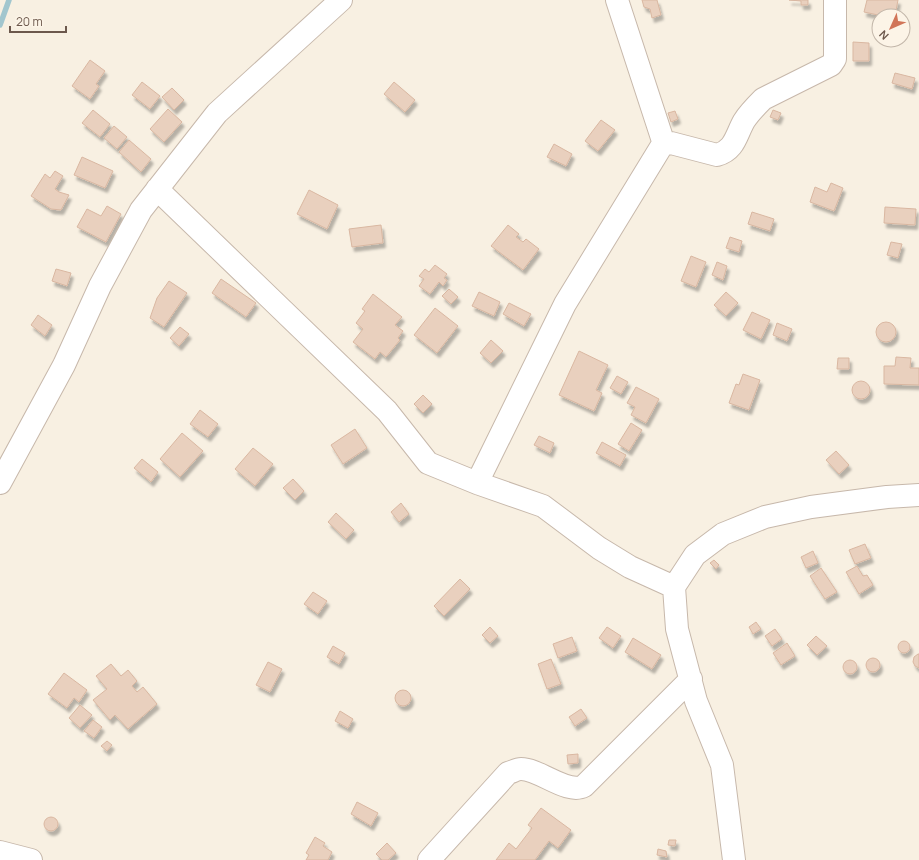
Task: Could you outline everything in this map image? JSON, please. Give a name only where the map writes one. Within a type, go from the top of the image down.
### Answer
[{"type":"street","points":[[0,483],[64,364],[100,286],[141,210],[217,113],[341,0]]},
{"type":"street","points":[[617,0],[664,144]]},
{"type":"street","points":[[477,482],[565,304],[661,147],[664,144],[671,142],[717,155],[724,153],[730,148],[744,120],[755,106],[763,99],[831,65],[835,59],[835,0]]},
{"type":"street","points":[[158,189],[387,411],[428,463],[544,506],[599,548],[630,567],[674,587]]},
{"type":"street","points":[[734,860],[722,765],[696,701],[677,629],[674,587],[696,555],[723,534],[766,517],[811,507],[887,497],[919,495]]},
{"type":"street","points":[[428,860],[508,773],[520,769],[535,772],[569,788],[578,789],[584,786],[691,678]]},
{"type":"street","points":[[0,852],[31,860]]},
{"type":"building","points":[[642,0],[657,0],[661,15],[652,18],[650,9],[644,7]]},
{"type":"building","points":[[789,0],[808,0],[808,5],[801,5],[801,1]]},
{"type":"building","points":[[867,0],[898,0],[896,8],[871,8],[871,14],[864,12]]},
{"type":"building","points":[[853,42],[869,43],[869,61],[853,61]]},
{"type":"building","points":[[90,60],[105,71],[96,84],[99,86],[90,99],[72,86]]},
{"type":"building","points":[[895,73],[915,78],[912,89],[892,83]]},
{"type":"building","points":[[142,82],[160,96],[150,109],[132,95]]},
{"type":"building","points":[[394,82],[415,100],[405,112],[384,94]]},
{"type":"building","points":[[172,88],[184,100],[174,110],[162,97]]},
{"type":"building","points":[[168,109],[182,122],[164,142],[150,129]]},
{"type":"building","points":[[93,110],[110,124],[100,137],[82,123]]},
{"type":"building","points":[[773,110],[781,113],[778,120],[770,117]]},
{"type":"building","points":[[675,111],[678,119],[671,122],[668,113]]},
{"type":"building","points":[[601,120],[615,130],[598,151],[585,141]]},
{"type":"building","points":[[114,126],[127,137],[117,149],[104,138]]},
{"type":"building","points":[[129,140],[151,159],[141,172],[119,152]]},
{"type":"building","points":[[554,144],[572,154],[566,166],[547,157]]},
{"type":"building","points":[[82,157],[113,171],[105,188],[74,175]]},
{"type":"building","points":[[55,171],[63,176],[55,189],[69,195],[61,210],[51,209],[31,196],[45,174],[50,178]]},
{"type":"building","points":[[831,183],[843,188],[834,211],[810,202],[815,187],[827,192]]},
{"type":"building","points":[[309,190],[338,205],[327,229],[297,214]]},
{"type":"building","points":[[107,206],[121,214],[106,242],[77,227],[87,209],[101,216]]},
{"type":"building","points":[[885,207],[916,209],[915,225],[884,223]]},
{"type":"building","points":[[752,212],[774,219],[770,231],[748,224]]},
{"type":"building","points":[[381,225],[383,243],[352,247],[349,229]]},
{"type":"building","points":[[508,225],[519,234],[516,237],[523,242],[526,239],[539,249],[523,270],[491,246]]},
{"type":"building","points":[[730,237],[742,241],[739,252],[726,248]]},
{"type":"building","points":[[891,242],[902,244],[898,258],[887,255]]},
{"type":"building","points":[[691,256],[706,262],[696,287],[681,281]]},
{"type":"building","points":[[717,262],[727,266],[723,280],[712,275]]},
{"type":"building","points":[[435,265],[447,274],[444,278],[447,280],[443,286],[439,282],[430,294],[419,286],[424,279],[419,276],[425,269],[429,272]]},
{"type":"building","points":[[56,269],[71,273],[67,286],[52,281]]},
{"type":"building","points":[[221,279],[256,303],[246,317],[212,293]]},
{"type":"building","points":[[169,281],[187,293],[164,327],[150,318],[157,298]]},
{"type":"building","points":[[449,289],[458,297],[451,304],[442,296]]},
{"type":"building","points":[[479,292],[500,302],[494,316],[472,306]]},
{"type":"building","points":[[726,292],[738,303],[726,316],[714,305]]},
{"type":"building","points":[[373,294],[402,317],[395,325],[403,331],[398,338],[400,340],[386,357],[380,352],[375,359],[353,342],[363,329],[356,323],[365,311],[362,309]]},
{"type":"building","points":[[509,303],[531,314],[524,326],[503,314]]},
{"type":"building","points":[[435,308],[458,326],[437,353],[414,335]]},
{"type":"building","points":[[752,312],[770,320],[761,339],[743,330]]},
{"type":"building","points":[[38,315],[52,325],[45,336],[31,325]]},
{"type":"building","points":[[886,322],[893,325],[896,332],[893,339],[886,342],[879,339],[876,332],[879,325]]},
{"type":"building","points":[[777,323],[792,329],[787,341],[773,335]]},
{"type":"building","points":[[180,327],[189,334],[179,346],[170,338]]},
{"type":"building","points":[[491,340],[503,351],[491,363],[480,353]]},
{"type":"building","points":[[579,351],[608,365],[596,390],[602,393],[594,411],[559,395]]},
{"type":"building","points":[[896,357],[911,358],[910,368],[919,368],[919,385],[884,384],[884,366],[895,366]]},
{"type":"building","points":[[838,358],[849,358],[849,369],[837,369]]},
{"type":"building","points":[[743,374],[760,380],[749,410],[729,403],[736,384],[739,385]]},
{"type":"building","points":[[617,376],[628,382],[621,394],[610,388]]},
{"type":"building","points":[[861,381],[867,384],[870,390],[867,396],[861,399],[855,396],[852,390],[855,384]]},
{"type":"building","points":[[636,387],[659,399],[646,423],[631,415],[635,407],[627,403]]},
{"type":"building","points":[[423,395],[432,404],[423,413],[414,404]]},
{"type":"building","points":[[200,410],[218,424],[208,437],[190,424]]},
{"type":"building","points":[[631,423],[642,430],[629,451],[618,444]]},
{"type":"building","points":[[355,429],[367,448],[343,464],[331,445]]},
{"type":"building","points":[[182,433],[203,451],[180,477],[160,459]]},
{"type":"building","points":[[539,436],[554,443],[550,453],[534,445]]},
{"type":"building","points":[[602,442],[626,455],[620,466],[596,453]]},
{"type":"building","points":[[253,448],[273,464],[255,486],[235,469]]},
{"type":"building","points":[[836,451],[849,465],[839,474],[826,460]]},
{"type":"building","points":[[142,459],[158,472],[151,482],[134,468]]},
{"type":"building","points":[[293,479],[304,491],[295,500],[283,488]]},
{"type":"building","points":[[401,503],[409,514],[399,522],[391,512]]},
{"type":"building","points":[[336,513],[354,530],[346,539],[328,522]]},
{"type":"building","points":[[865,544],[871,558],[855,564],[849,550]]},
{"type":"building","points":[[813,551],[818,563],[806,568],[801,557]]},
{"type":"building","points":[[714,560],[719,565],[716,569],[710,563]]},
{"type":"building","points":[[857,566],[863,576],[867,575],[873,585],[859,594],[846,572]]},
{"type":"building","points":[[821,568],[837,592],[825,599],[810,576]]},
{"type":"building","points":[[460,579],[470,589],[444,616],[434,606]]},
{"type":"building","points":[[313,592],[327,601],[318,614],[304,604]]},
{"type":"building","points":[[756,622],[761,629],[753,634],[749,627]]},
{"type":"building","points":[[490,627],[498,636],[490,643],[482,635]]},
{"type":"building","points":[[607,627],[621,636],[613,648],[599,638]]},
{"type":"building","points":[[775,629],[782,639],[772,646],[765,636]]},
{"type":"building","points":[[816,636],[827,646],[817,655],[807,645]]},
{"type":"building","points":[[572,637],[577,651],[558,658],[553,644]]},
{"type":"building","points":[[633,638],[661,655],[652,669],[625,652]]},
{"type":"building","points":[[906,641],[909,642],[909,652],[902,653],[899,652],[898,645],[899,642]]},
{"type":"building","points":[[787,643],[795,656],[781,665],[773,653]]},
{"type":"building","points":[[333,646],[345,653],[339,664],[327,657]]},
{"type":"building","points":[[918,654],[919,668],[915,666],[913,662],[914,657]]},
{"type":"building","points":[[870,658],[876,658],[880,662],[880,668],[876,672],[870,672],[866,668],[866,662]]},
{"type":"building","points":[[551,659],[561,684],[547,689],[538,664]]},
{"type":"building","points":[[850,660],[855,662],[857,667],[855,672],[850,674],[845,672],[843,667],[845,662]]},
{"type":"building","points":[[268,662],[282,669],[270,692],[256,685]]},
{"type":"building","points":[[111,664],[121,676],[128,670],[137,681],[132,686],[137,692],[143,687],[157,704],[128,729],[115,715],[110,720],[93,700],[107,689],[96,676]]},
{"type":"building","points":[[64,673],[87,690],[79,702],[74,698],[67,708],[48,694]]},
{"type":"building","points":[[400,690],[406,690],[411,695],[409,704],[406,706],[400,706],[395,701],[395,695]]},
{"type":"building","points":[[80,705],[92,715],[80,728],[69,718]]},
{"type":"building","points":[[581,709],[587,718],[575,726],[569,717]]},
{"type":"building","points":[[340,711],[353,719],[348,728],[335,721]]},
{"type":"building","points":[[93,720],[102,727],[94,738],[84,731]]},
{"type":"building","points":[[107,741],[112,745],[107,751],[101,746]]},
{"type":"building","points":[[578,754],[578,763],[568,764],[567,755]]},
{"type":"building","points":[[357,802],[378,813],[371,826],[351,814]]},
{"type":"building","points":[[541,808],[571,830],[558,848],[549,841],[535,860],[496,860],[509,843],[516,849],[532,828],[528,825]]},
{"type":"building","points":[[51,817],[56,819],[58,824],[56,829],[51,831],[46,829],[44,824],[46,819]]},
{"type":"building","points":[[315,837],[325,843],[323,846],[332,852],[328,860],[306,860],[309,855],[306,853]]},
{"type":"building","points":[[669,840],[676,840],[675,846],[668,845]]},
{"type":"building","points":[[387,843],[396,853],[388,860],[382,860],[376,854]]},
{"type":"building","points":[[658,849],[666,851],[667,857],[657,855]]},
{"type":"waterway","points":[[0,25],[9,0]]}]
